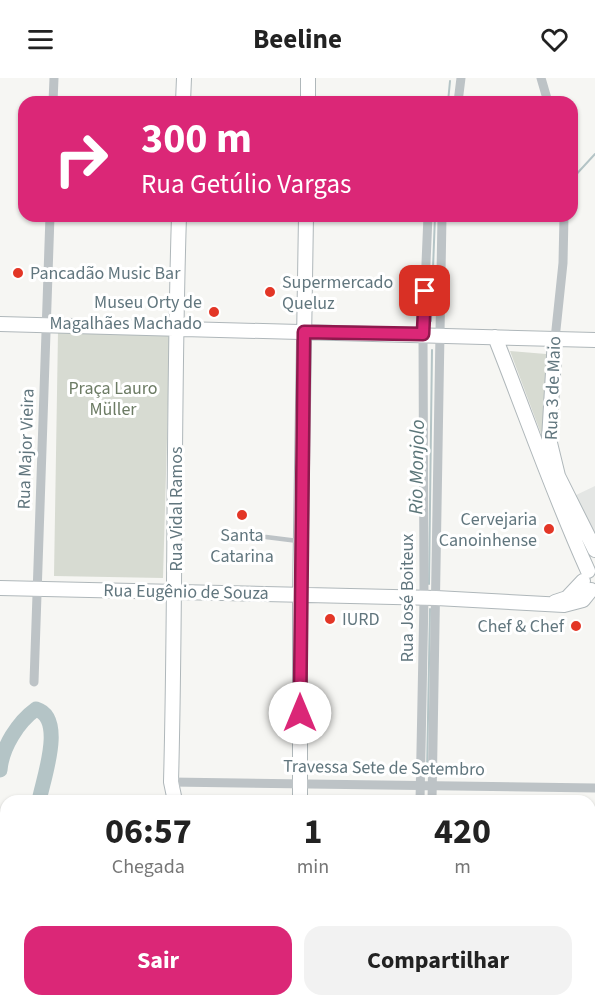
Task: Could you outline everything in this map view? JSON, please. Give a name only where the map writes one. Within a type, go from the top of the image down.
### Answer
[{"type":"main road","points":[[183,96],[184,78]]},
{"type":"main road","points":[[308,78],[308,96]]},
{"type":"main road","name":"Rua Vidal Ramos","points":[[174,795],[171,782],[176,592],[176,328],[179,222]]},
{"type":"main road","points":[[300,795],[300,541],[306,222]]},
{"type":"main road","points":[[0,324],[595,340]]},
{"type":"main road","name":"Rua 3 de Maio","points":[[495,337],[542,440]]},
{"type":"main road","name":"Rua 3 de Maio","points":[[555,339],[542,440],[547,480],[576,529],[595,550]]},
{"type":"main road","name":"Rua 3 de Maio","points":[[576,529],[591,582]]},
{"type":"main road","name":"Rua Eugênio de Souza","points":[[0,588],[553,603],[567,598],[591,582]]},
{"type":"street","points":[[53,96],[54,78]]},
{"type":"street","points":[[459,96],[461,78]]},
{"type":"street","points":[[541,78],[546,96]]},
{"type":"street","name":"Rua Major Vieira","points":[[34,682],[50,222]]},
{"type":"street","name":"Rua José Boiteux","points":[[428,222],[423,334],[432,795]]},
{"type":"street","name":"Rua José Boiteux","points":[[420,795],[430,598],[442,222]]},
{"type":"street","name":"Rua 3 de Maio","points":[[555,339],[563,263],[564,222]]},
{"type":"street","name":"Travessa Sete de Setembro","points":[[171,782],[595,788]]},
{"type":"lane","points":[[266,537],[300,541]]},
{"type":"shaded area","points":[[595,486],[595,536],[574,496]]},
{"type":"green space","name":"Praça Lauro Müller","points":[[58,332],[170,334],[163,578],[54,576]]},
{"type":"green space","points":[[510,351],[546,354],[543,439]]},
{"type":"waterway","points":[[449,96],[450,81]]},
{"type":"waterway","points":[[578,172],[595,154]]},
{"type":"waterway","name":"Rio Monjolo","points":[[431,321],[435,222]]},
{"type":"waterway","name":"Rio Monjolo","points":[[429,584],[432,350]]},
{"type":"waterway","name":"Rio Monjolo","points":[[427,773],[430,609]]},
{"type":"waterway","points":[[0,770],[4,753],[17,728],[36,709],[45,715],[50,724],[51,736],[48,765],[40,795]]},
{"type":"place","name":"Pancadão Music Bar","points":[[18,273]]},
{"type":"place","name":"Supermercado Queluz","points":[[270,292]]},
{"type":"place","name":"Museu Orty de Magalhães Machado","points":[[214,312]]},
{"type":"place","name":"Santa Catarina","points":[[242,515]]},
{"type":"place","name":"Cervejaria Canoinhense","points":[[549,529]]},
{"type":"place","name":"IURD","points":[[330,619]]},
{"type":"place","name":"Chef & Chef","points":[[576,626]]},
{"type":"route","points":[[300,713],[304,332],[423,334],[425,291]]}]
